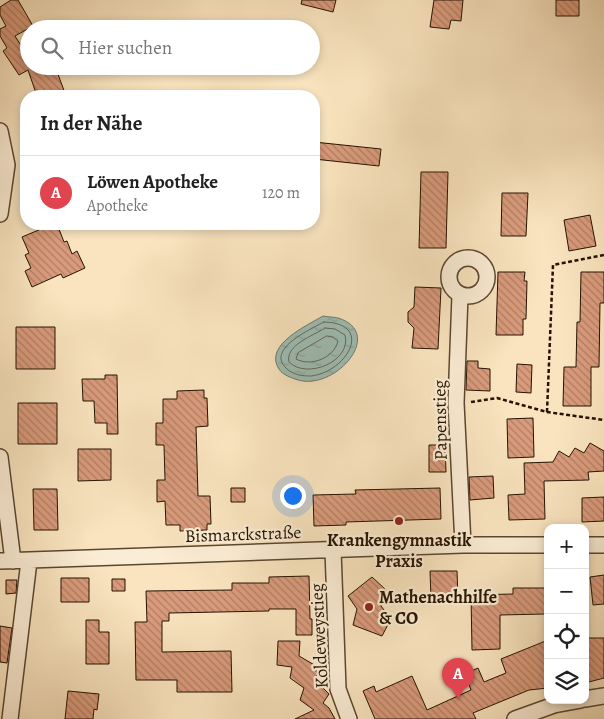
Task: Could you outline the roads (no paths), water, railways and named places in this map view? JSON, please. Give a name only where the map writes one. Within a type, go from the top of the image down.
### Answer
[{"type":"street","points":[[0,214],[7,166],[1,139]]},
{"type":"street","name":"Papenstieg","points":[[460,295],[456,403],[463,545]]},
{"type":"street","points":[[0,456],[6,561]]},
{"type":"street","name":"Bismarckstraße","points":[[6,561],[463,545],[544,545]]},
{"type":"street","points":[[589,545],[604,545]]},
{"type":"street","name":"Koldeweystieg","points":[[333,550],[338,689],[349,719]]},
{"type":"street","points":[[10,719],[29,561]]},
{"type":"street","points":[[589,698],[604,696]]},
{"type":"street","points":[[515,719],[559,704]]},
{"type":"water","points":[[323,316],[338,318],[352,326],[357,336],[356,348],[349,360],[325,378],[310,381],[295,379],[284,374],[279,369],[276,360],[277,352],[282,344],[298,330]]},
{"type":"place","name":"Krankengymnastik Praxis","points":[[399,521]]},
{"type":"place","name":"Mathenachhilfe & CO","points":[[369,607]]},
{"type":"place","name":"Löwen Apotheke","points":[[458,699]]}]
